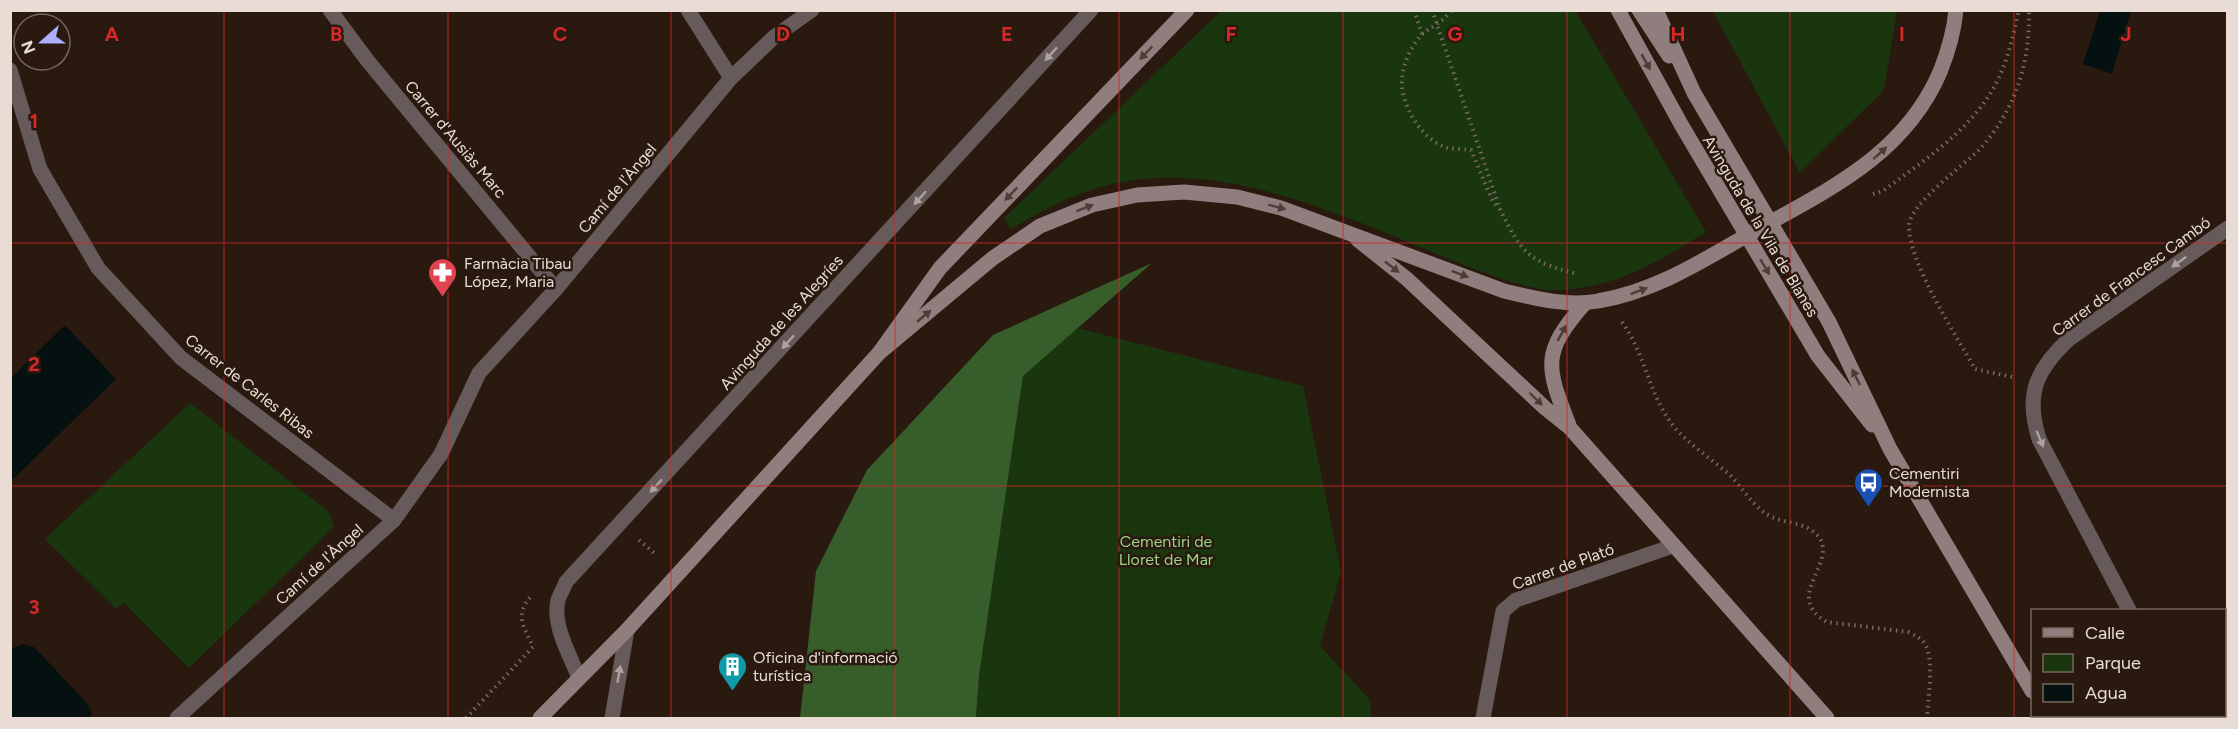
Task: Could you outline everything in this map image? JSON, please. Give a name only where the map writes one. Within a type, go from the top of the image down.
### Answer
[{"type":"main road","points":[[540,718],[627,630],[879,353],[940,268],[1187,10]]},
{"type":"main road","name":"Avinguda de la Vila de Blanes","points":[[1618,10],[1682,126],[1818,356],[1890,449]]},
{"type":"main road","points":[[1639,10],[1694,93]]},
{"type":"main road","name":"Avinguda de la Vila de Blanes","points":[[1656,10],[1694,93],[1829,322],[1890,449],[2031,689]]},
{"type":"main road","points":[[879,353],[993,258],[1040,226],[1092,205],[1137,195],[1184,192],[1237,197],[1281,208],[1504,291],[1530,297],[1585,303],[1627,296],[1690,268],[1868,164],[1912,121],[1930,94],[1944,62],[1955,26],[1956,10]]},
{"type":"main road","points":[[1346,231],[1407,279],[1545,408],[1570,428],[1827,718]]},
{"type":"main road","points":[[1570,428],[1557,394],[1551,367],[1553,348],[1566,325],[1585,303]]},
{"type":"street","name":"Carrer d'Ausiàs Marc","points":[[330,10],[367,60],[556,289]]},
{"type":"street","points":[[688,10],[731,78]]},
{"type":"street","name":"Camí de l'Àngel","points":[[177,718],[394,520],[441,454],[478,373],[556,289],[731,78],[774,37],[812,10]]},
{"type":"street","name":"Avinguda de les Alegríes","points":[[579,678],[561,632],[557,614],[558,599],[566,582],[1090,10]]},
{"type":"street","name":"Carrer de Carles Ribas","points":[[10,70],[40,169],[98,268],[182,358],[394,520]]},
{"type":"street","name":"Carrer de Francesc Cambó","points":[[2129,609],[2039,439],[2032,419],[2035,382],[2050,357],[2070,339],[2228,228]]},
{"type":"street","name":"Carrer de Plató","points":[[1483,718],[1503,611],[1516,600],[1673,546]]},
{"type":"street","points":[[612,718],[627,630]]},
{"type":"path","points":[[1414,10],[1422,34]]},
{"type":"path","points":[[1431,10],[1500,209],[1515,240],[1526,253],[1554,268],[1577,274],[1584,279]]},
{"type":"path","points":[[1452,10],[1422,34],[1412,46],[1405,62],[1402,86],[1409,109],[1417,124],[1429,138],[1447,147],[1471,150],[1492,202],[1500,209]]},
{"type":"path","points":[[1862,197],[1883,191],[1942,147],[1972,118],[1994,88],[2009,52],[2019,10]]},
{"type":"path","points":[[2012,377],[1975,369],[1912,251],[1909,222],[1922,201],[1980,148],[2003,118],[2026,64],[2029,10]]},
{"type":"path","points":[[1617,315],[1639,350],[1662,412],[1678,431],[1728,474],[1764,513],[1806,528],[1816,534],[1823,544],[1824,554],[1808,595],[1811,607],[1818,617],[1827,622],[1908,632],[1920,637],[1927,647],[1929,659],[1928,718]]},
{"type":"path","points":[[633,535],[654,553]]},
{"type":"green space","points":[[1575,10],[1706,232],[1672,253],[1619,278],[1581,288],[1560,290],[1530,287],[1477,270],[1309,204],[1268,191],[1225,182],[1183,178],[1140,180],[1086,192],[1042,211],[1011,229],[1004,218],[1221,11]]},
{"type":"green space","points":[[1713,11],[1897,11],[1884,90],[1800,173]]},
{"type":"green space","points":[[1152,263],[1023,376],[979,676],[976,718],[800,718],[816,571],[867,470],[993,335]]},
{"type":"green space","name":"Cementiri de Lloret de Mar","points":[[1077,328],[1303,386],[1341,571],[1320,646],[1369,699],[1372,718],[976,718],[979,676],[1023,376]]},
{"type":"green space","points":[[190,403],[329,512],[334,527],[189,668],[124,603],[116,609],[45,539]]},
{"type":"water","points":[[2100,11],[2131,11],[2112,74],[2083,64]]},
{"type":"water","points":[[65,325],[116,379],[11,481],[11,378]]},
{"type":"water","points":[[22,644],[34,647],[86,702],[92,713],[90,718],[11,718],[11,649]]},
{"type":"place","name":"Farmàcia Tibau López, Maria","points":[[443,298]]},
{"type":"place","name":"Cementiri Modernista","points":[[1868,508]]},
{"type":"place","name":"Oficina d'informació turística","points":[[732,692]]}]
